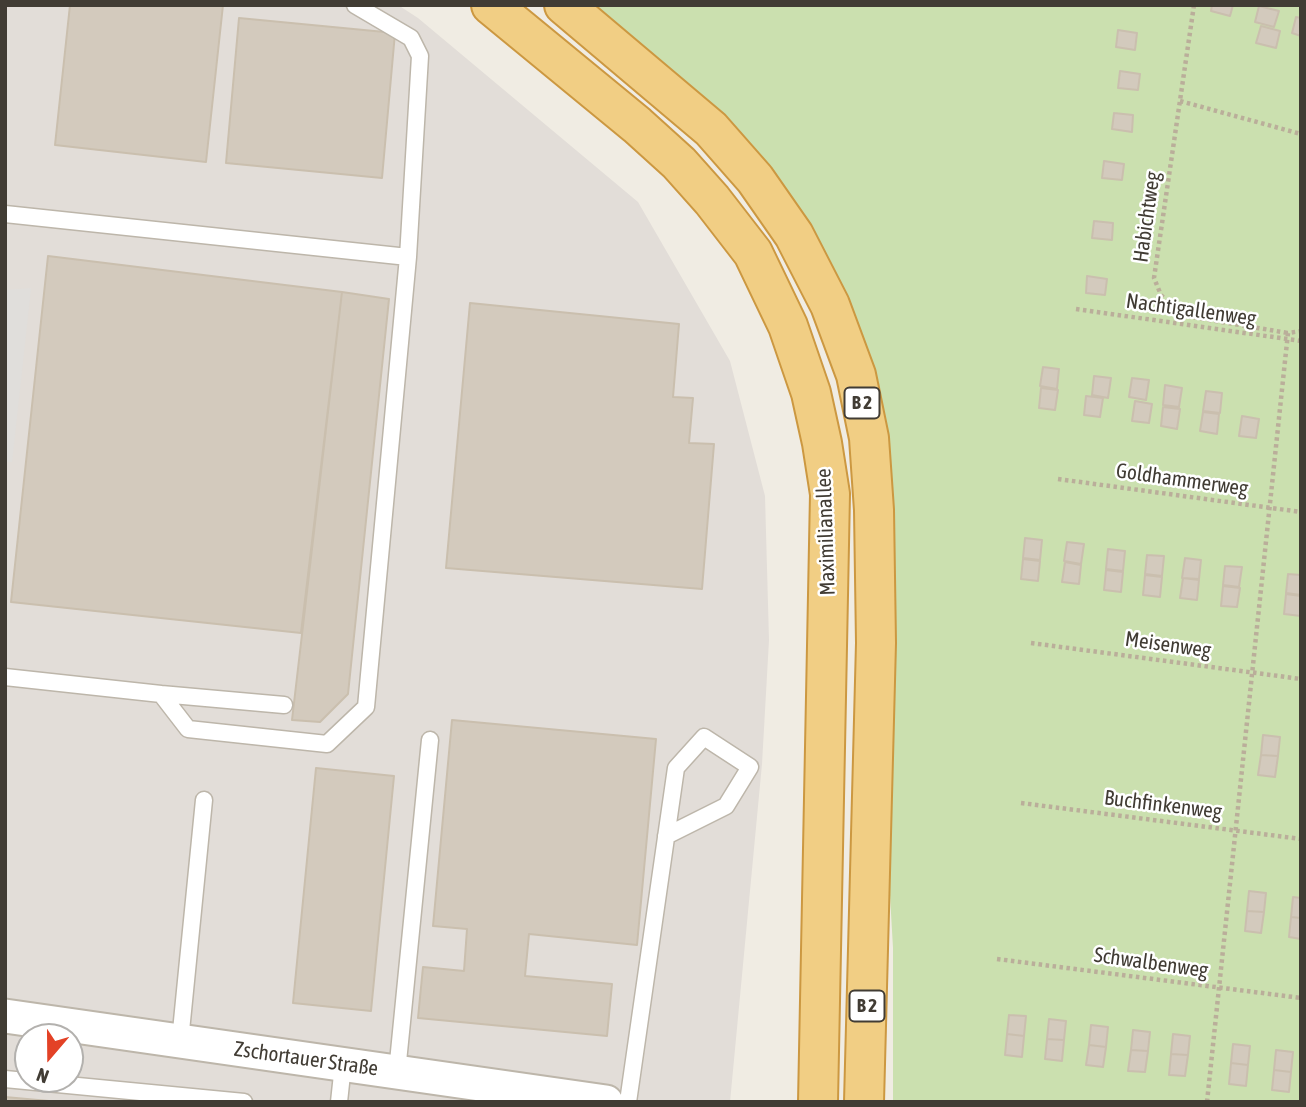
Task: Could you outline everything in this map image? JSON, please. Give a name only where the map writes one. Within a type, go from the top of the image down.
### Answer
[{"type":"highway","name":"Maximilianallee","points":[[491,5],[637,125],[679,163],[712,200],[753,253],[789,326],[811,393],[830,494],[818,1102]]},
{"type":"highway","name":"B 2","points":[[564,5],[711,130],[755,179],[794,235],[830,305],[856,375],[869,438],[874,509],[876,643],[864,1102]]},
{"type":"street","name":"Zschortauer Straße","points":[[5,1016],[606,1102]]},
{"type":"lane","points":[[161,694],[188,729],[327,744],[366,707],[408,257],[420,56],[411,38],[355,5]]},
{"type":"lane","points":[[5,214],[408,257]]},
{"type":"lane","points":[[5,677],[284,705]]},
{"type":"lane","points":[[628,1102],[666,835],[676,768],[704,737],[750,768],[726,806],[666,835]]},
{"type":"lane","points":[[397,1072],[429,740]]},
{"type":"lane","points":[[180,1041],[204,800]]},
{"type":"lane","points":[[339,1102],[343,1065]]},
{"type":"lane","points":[[5,1079],[244,1102]]},
{"type":"path","name":"Habichtweg","points":[[1194,5],[1154,278],[1161,295],[1180,315],[1288,336]]},
{"type":"path","points":[[1180,101],[1301,134]]},
{"type":"path","name":"Nachtigallenweg","points":[[1076,309],[1288,336],[1301,341]]},
{"type":"path","points":[[1208,1102],[1288,336],[1301,331]]},
{"type":"path","name":"Goldhammerweg","points":[[1058,479],[1301,512]]},
{"type":"path","name":"Meisenweg","points":[[1031,643],[1301,679]]},
{"type":"path","name":"Buchfinkenweg","points":[[1021,803],[1301,839]]},
{"type":"path","name":"Schwalbenweg","points":[[997,958],[1301,998]]},
{"type":"shaded area","points":[[5,5],[398,5],[418,18],[638,202],[730,361],[765,496],[769,640],[762,764],[730,1102],[5,1102]]},
{"type":"shaded area","points":[[31,288],[12,462],[5,462],[5,290]]},
{"type":"green space","points":[[591,5],[1301,5],[1301,1102],[893,1102],[893,948],[858,337]]},
{"type":"building","points":[[70,5],[223,5],[206,162],[55,145]]},
{"type":"building","points":[[1212,5],[1233,5],[1230,16],[1211,11]]},
{"type":"building","points":[[1259,6],[1279,11],[1274,27],[1255,22]]},
{"type":"building","points":[[1296,17],[1301,18],[1301,36],[1292,33]]},
{"type":"building","points":[[239,18],[395,33],[382,178],[226,163]]},
{"type":"building","points":[[1261,26],[1280,31],[1276,48],[1256,43]]},
{"type":"building","points":[[1118,30],[1137,33],[1135,50],[1116,47]]},
{"type":"building","points":[[1120,71],[1140,74],[1138,90],[1118,88]]},
{"type":"building","points":[[1114,113],[1133,115],[1132,132],[1112,129]]},
{"type":"building","points":[[1104,161],[1124,164],[1122,180],[1102,178]]},
{"type":"building","points":[[1094,221],[1113,223],[1112,240],[1092,238]]},
{"type":"building","points":[[48,256],[342,292],[301,633],[11,602]]},
{"type":"building","points":[[1087,276],[1107,279],[1105,295],[1086,293]]},
{"type":"building","points":[[342,292],[389,299],[348,694],[320,722],[292,720]]},
{"type":"building","points":[[470,303],[679,324],[673,397],[693,398],[689,443],[714,444],[702,589],[446,568]]},
{"type":"building","points":[[1043,367],[1059,369],[1057,389],[1040,386]]},
{"type":"building","points":[[1094,376],[1111,378],[1108,398],[1092,395]]},
{"type":"building","points":[[1132,378],[1149,380],[1146,400],[1129,397]]},
{"type":"building","points":[[1165,385],[1182,388],[1179,407],[1163,405]]},
{"type":"building","points":[[1041,388],[1058,390],[1055,410],[1039,408]]},
{"type":"building","points":[[1206,391],[1222,393],[1220,413],[1203,411]]},
{"type":"building","points":[[1086,396],[1103,398],[1100,417],[1084,415]]},
{"type":"building","points":[[1135,401],[1152,404],[1149,423],[1132,421]]},
{"type":"building","points":[[1163,407],[1180,409],[1177,429],[1161,426]]},
{"type":"building","points":[[1203,412],[1219,414],[1217,434],[1200,431]]},
{"type":"building","points":[[1242,416],[1259,419],[1256,438],[1239,436]]},
{"type":"building","points":[[1025,538],[1042,540],[1040,560],[1023,558]]},
{"type":"building","points":[[1067,542],[1084,544],[1081,564],[1064,561]]},
{"type":"building","points":[[1108,549],[1125,551],[1123,571],[1106,569]]},
{"type":"building","points":[[1147,555],[1164,556],[1162,576],[1145,574]]},
{"type":"building","points":[[1185,558],[1201,560],[1199,579],[1182,578]]},
{"type":"building","points":[[1023,559],[1040,561],[1038,581],[1021,579]]},
{"type":"building","points":[[1065,562],[1081,565],[1079,584],[1062,582]]},
{"type":"building","points":[[1225,566],[1242,567],[1239,587],[1223,585]]},
{"type":"building","points":[[1106,570],[1123,572],[1121,592],[1104,590]]},
{"type":"building","points":[[1288,574],[1301,575],[1301,595],[1286,593]]},
{"type":"building","points":[[1145,575],[1162,577],[1160,597],[1143,595]]},
{"type":"building","points":[[1183,578],[1199,580],[1197,600],[1180,598]]},
{"type":"building","points":[[1223,586],[1240,588],[1237,607],[1221,606]]},
{"type":"building","points":[[1286,594],[1301,596],[1301,616],[1284,614]]},
{"type":"building","points":[[452,720],[656,739],[637,945],[529,934],[525,976],[612,984],[607,1036],[418,1018],[423,967],[464,971],[467,929],[433,926]]},
{"type":"building","points":[[1263,735],[1280,737],[1278,756],[1261,755]]},
{"type":"building","points":[[1261,755],[1278,756],[1275,777],[1258,775]]},
{"type":"building","points":[[316,768],[394,776],[371,1011],[293,1003]]},
{"type":"building","points":[[1249,891],[1266,893],[1264,912],[1247,911]]},
{"type":"building","points":[[1293,897],[1301,898],[1301,918],[1291,917]]},
{"type":"building","points":[[1247,911],[1264,912],[1261,933],[1245,931]]},
{"type":"building","points":[[1291,917],[1301,918],[1301,939],[1289,937]]},
{"type":"building","points":[[1009,1015],[1026,1016],[1024,1036],[1007,1034]]},
{"type":"building","points":[[1049,1019],[1066,1021],[1064,1040],[1047,1039]]},
{"type":"building","points":[[1091,1025],[1108,1027],[1106,1047],[1089,1045]]},
{"type":"building","points":[[1133,1030],[1150,1032],[1148,1051],[1131,1050]]},
{"type":"building","points":[[1007,1034],[1024,1036],[1022,1057],[1005,1055]]},
{"type":"building","points":[[1173,1034],[1190,1036],[1188,1055],[1171,1054]]},
{"type":"building","points":[[1047,1039],[1064,1040],[1062,1061],[1045,1059]]},
{"type":"building","points":[[1233,1044],[1250,1046],[1248,1065],[1231,1063]]},
{"type":"building","points":[[1089,1045],[1106,1047],[1103,1067],[1086,1065]]},
{"type":"building","points":[[1131,1050],[1148,1051],[1145,1072],[1128,1071]]},
{"type":"building","points":[[1276,1050],[1293,1052],[1291,1072],[1274,1070]]},
{"type":"building","points":[[1171,1054],[1188,1055],[1185,1076],[1169,1075]]},
{"type":"building","points":[[1231,1063],[1248,1065],[1246,1086],[1229,1084]]},
{"type":"building","points":[[1274,1070],[1291,1072],[1289,1092],[1272,1090]]},
{"type":"building","points":[[5,1097],[60,1102],[5,1102]]}]
